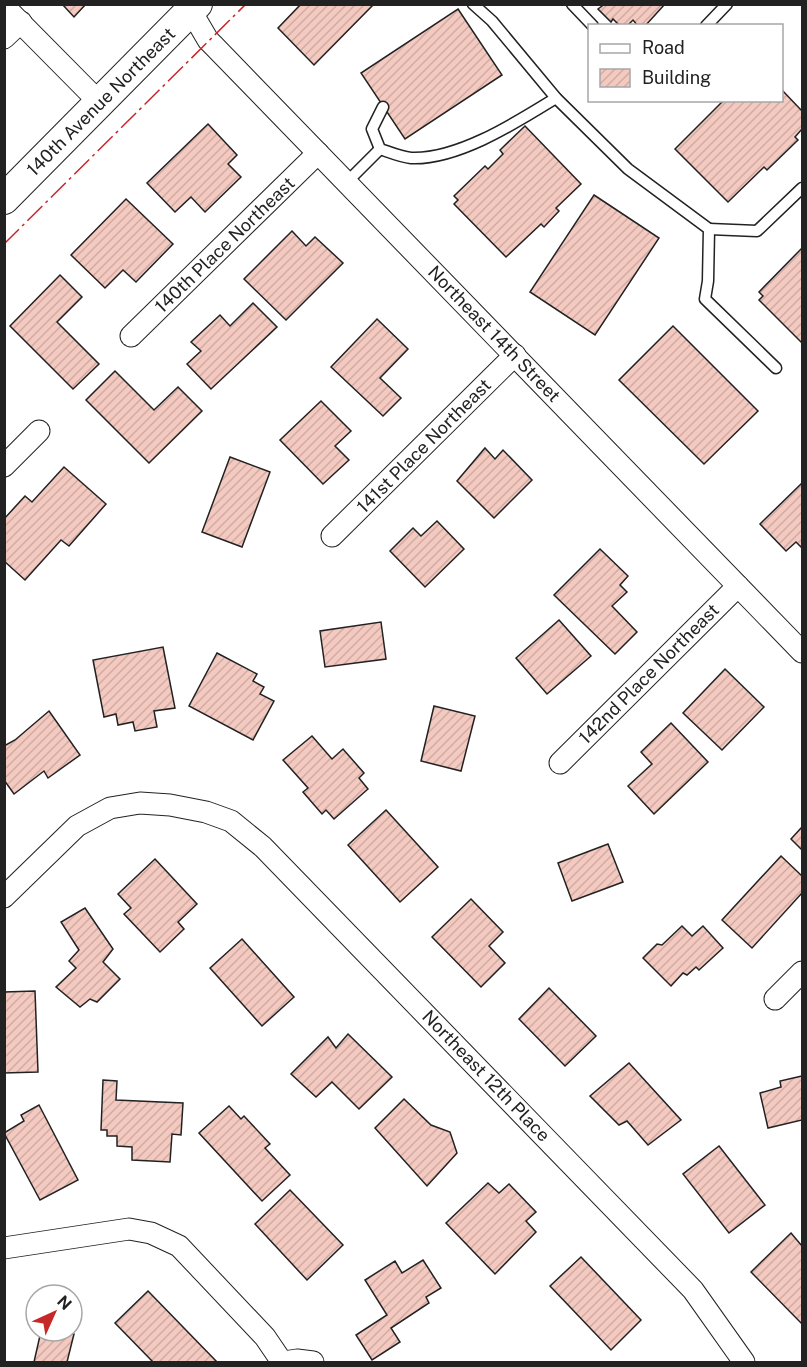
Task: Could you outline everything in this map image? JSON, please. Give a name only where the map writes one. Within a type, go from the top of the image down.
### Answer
[{"type":"main road","name":"140th Avenue Northeast","points":[[4,199],[100,103],[191,6]]},
{"type":"street","points":[[4,6],[100,103]]},
{"type":"street","name":"Northeast 14th Street","points":[[191,6],[208,40],[738,586],[800,643]]},
{"type":"street","points":[[4,38],[21,22]]},
{"type":"street","name":"140th Place Northeast","points":[[131,336],[318,153]]},
{"type":"street","name":"141st Place Northeast","points":[[332,536],[515,355]]},
{"type":"street","points":[[4,466],[39,431]]},
{"type":"street","name":"142nd Place Northeast","points":[[560,763],[738,586]]},
{"type":"street","name":"Northeast 12th Place","points":[[4,897],[77,825],[110,808],[140,803],[170,805],[206,812],[231,821],[263,847],[693,1290],[744,1362]]},
{"type":"street","points":[[776,999],[802,972]]},
{"type":"street","points":[[4,1248],[129,1230],[151,1233],[179,1246],[265,1337],[283,1362],[297,1360],[313,1362]]},
{"type":"lane","points":[[473,4],[492,21],[556,98],[628,169],[709,229],[757,231],[802,188]]},
{"type":"lane","points":[[572,4],[591,24]]},
{"type":"lane","points":[[708,24],[727,4]]},
{"type":"lane","points":[[383,107],[372,129],[380,148],[409,158],[436,156],[482,140],[556,98]]},
{"type":"lane","points":[[347,182],[380,148]]},
{"type":"lane","points":[[709,229],[708,281],[705,299],[776,368]]},
{"type":"building","points":[[62,4],[86,4],[74,17]]},
{"type":"building","points":[[301,4],[374,4],[314,65],[278,28]]},
{"type":"building","points":[[600,4],[665,4],[647,24],[636,24],[633,20],[629,24],[618,24],[613,19],[611,22],[598,9],[602,6]]},
{"type":"building","points":[[458,9],[502,75],[405,139],[361,73]]},
{"type":"building","points":[[783,91],[802,111],[802,129],[795,137],[798,140],[767,170],[764,167],[728,202],[675,149],[722,102],[783,102]]},
{"type":"building","points":[[208,124],[237,155],[228,164],[241,177],[205,212],[191,197],[175,212],[147,183]]},
{"type":"building","points":[[525,126],[581,184],[556,208],[559,211],[544,227],[541,224],[506,257],[454,204],[458,200],[454,196],[485,166],[488,169],[503,154],[500,150]]},
{"type":"building","points":[[594,195],[659,238],[595,335],[530,292]]},
{"type":"building","points":[[126,199],[173,244],[136,282],[123,270],[105,288],[71,255]]},
{"type":"building","points":[[292,231],[306,246],[315,237],[343,263],[286,320],[244,279]]},
{"type":"building","points":[[802,248],[802,343],[759,300],[763,296],[759,292]]},
{"type":"building","points":[[60,275],[82,297],[57,322],[99,364],[73,389],[10,326]]},
{"type":"building","points":[[253,303],[277,327],[211,389],[187,364],[201,351],[191,342],[220,315],[230,326]]},
{"type":"building","points":[[377,319],[408,349],[380,378],[401,398],[383,416],[331,367]]},
{"type":"building","points":[[673,326],[758,411],[704,464],[619,380]]},
{"type":"building","points":[[115,371],[154,410],[178,387],[202,411],[149,463],[86,400]]},
{"type":"building","points":[[321,401],[351,431],[335,446],[349,460],[323,484],[280,440]]},
{"type":"building","points":[[485,448],[495,459],[503,450],[532,480],[494,518],[457,481]]},
{"type":"building","points":[[230,457],[270,472],[242,547],[202,532]]},
{"type":"building","points":[[64,467],[106,504],[69,546],[61,540],[25,580],[4,561],[4,519],[25,496],[32,502]]},
{"type":"building","points":[[802,483],[802,545],[801,547],[796,542],[786,551],[760,524]]},
{"type":"building","points":[[437,521],[464,549],[425,587],[390,551],[413,528],[421,536]]},
{"type":"building","points":[[600,549],[628,576],[620,585],[627,592],[612,606],[637,632],[615,654],[554,595]]},
{"type":"building","points":[[559,620],[591,656],[547,694],[516,658]]},
{"type":"building","points":[[381,622],[386,659],[325,667],[320,631]]},
{"type":"building","points":[[163,647],[175,708],[154,711],[157,727],[135,731],[133,722],[118,725],[116,714],[104,717],[93,660]]},
{"type":"building","points":[[217,653],[257,674],[253,681],[264,687],[260,694],[274,701],[253,740],[189,706]]},
{"type":"building","points":[[725,669],[764,707],[722,750],[683,713]]},
{"type":"building","points":[[434,706],[475,716],[461,771],[421,761]]},
{"type":"building","points":[[49,711],[80,755],[48,778],[44,771],[14,794],[4,780],[4,746],[15,740]]},
{"type":"building","points":[[671,723],[708,762],[654,814],[628,786],[652,764],[641,752]]},
{"type":"building","points":[[312,736],[332,759],[343,749],[364,773],[359,778],[368,789],[334,819],[326,810],[322,814],[303,792],[308,788],[283,760]]},
{"type":"building","points":[[386,810],[438,867],[400,902],[348,845]]},
{"type":"building","points":[[802,827],[802,850],[791,839]]},
{"type":"building","points":[[608,844],[623,882],[572,901],[558,863]]},
{"type":"building","points":[[781,856],[802,876],[802,893],[752,948],[722,920]]},
{"type":"building","points":[[155,859],[197,904],[178,922],[184,929],[160,952],[124,914],[131,908],[118,894]]},
{"type":"building","points":[[471,899],[503,932],[489,946],[505,963],[481,987],[432,937]]},
{"type":"building","points":[[85,908],[113,949],[103,962],[120,979],[97,1002],[90,999],[80,1007],[56,987],[76,968],[69,961],[79,950],[61,922]]},
{"type":"building","points":[[682,926],[692,936],[703,926],[723,948],[699,970],[696,967],[687,975],[683,973],[671,986],[643,958],[657,944],[662,945]]},
{"type":"building","points":[[242,939],[294,997],[262,1026],[210,968]]},
{"type":"building","points":[[549,988],[596,1036],[565,1066],[519,1019]]},
{"type":"building","points":[[35,991],[38,1072],[4,1073],[4,992]]},
{"type":"building","points":[[348,1034],[392,1077],[359,1109],[332,1082],[316,1097],[291,1074],[328,1037],[336,1048]]},
{"type":"building","points":[[629,1063],[681,1120],[648,1145],[627,1121],[619,1125],[590,1096]]},
{"type":"building","points":[[802,1076],[802,1120],[768,1128],[760,1093],[781,1087],[780,1081]]},
{"type":"building","points":[[103,1080],[117,1081],[116,1100],[183,1103],[181,1135],[172,1134],[170,1162],[132,1160],[132,1147],[117,1146],[117,1136],[107,1136],[107,1130],[101,1130]]},
{"type":"building","points":[[404,1099],[431,1125],[450,1132],[457,1153],[427,1186],[375,1128]]},
{"type":"building","points":[[39,1105],[78,1180],[40,1200],[4,1133],[24,1121],[21,1115]]},
{"type":"building","points":[[229,1106],[241,1119],[244,1116],[270,1144],[265,1148],[290,1175],[262,1201],[199,1133]]},
{"type":"building","points":[[719,1146],[765,1205],[729,1233],[683,1174]]},
{"type":"building","points":[[488,1183],[499,1193],[509,1184],[536,1212],[526,1221],[536,1232],[495,1274],[446,1223]]},
{"type":"building","points":[[290,1190],[343,1245],[307,1280],[255,1224]]},
{"type":"building","points":[[791,1233],[802,1246],[802,1324],[751,1272]]},
{"type":"building","points":[[581,1257],[641,1320],[611,1350],[550,1286]]},
{"type":"building","points":[[423,1260],[441,1288],[426,1297],[429,1303],[391,1328],[400,1342],[372,1360],[356,1335],[387,1315],[365,1280],[395,1261],[402,1273]]},
{"type":"building","points":[[148,1291],[217,1362],[153,1362],[115,1323]]},
{"type":"building","points":[[38,1343],[72,1343],[67,1362],[34,1362]]},
{"type":"power","points":[[4,244],[246,4]]}]
